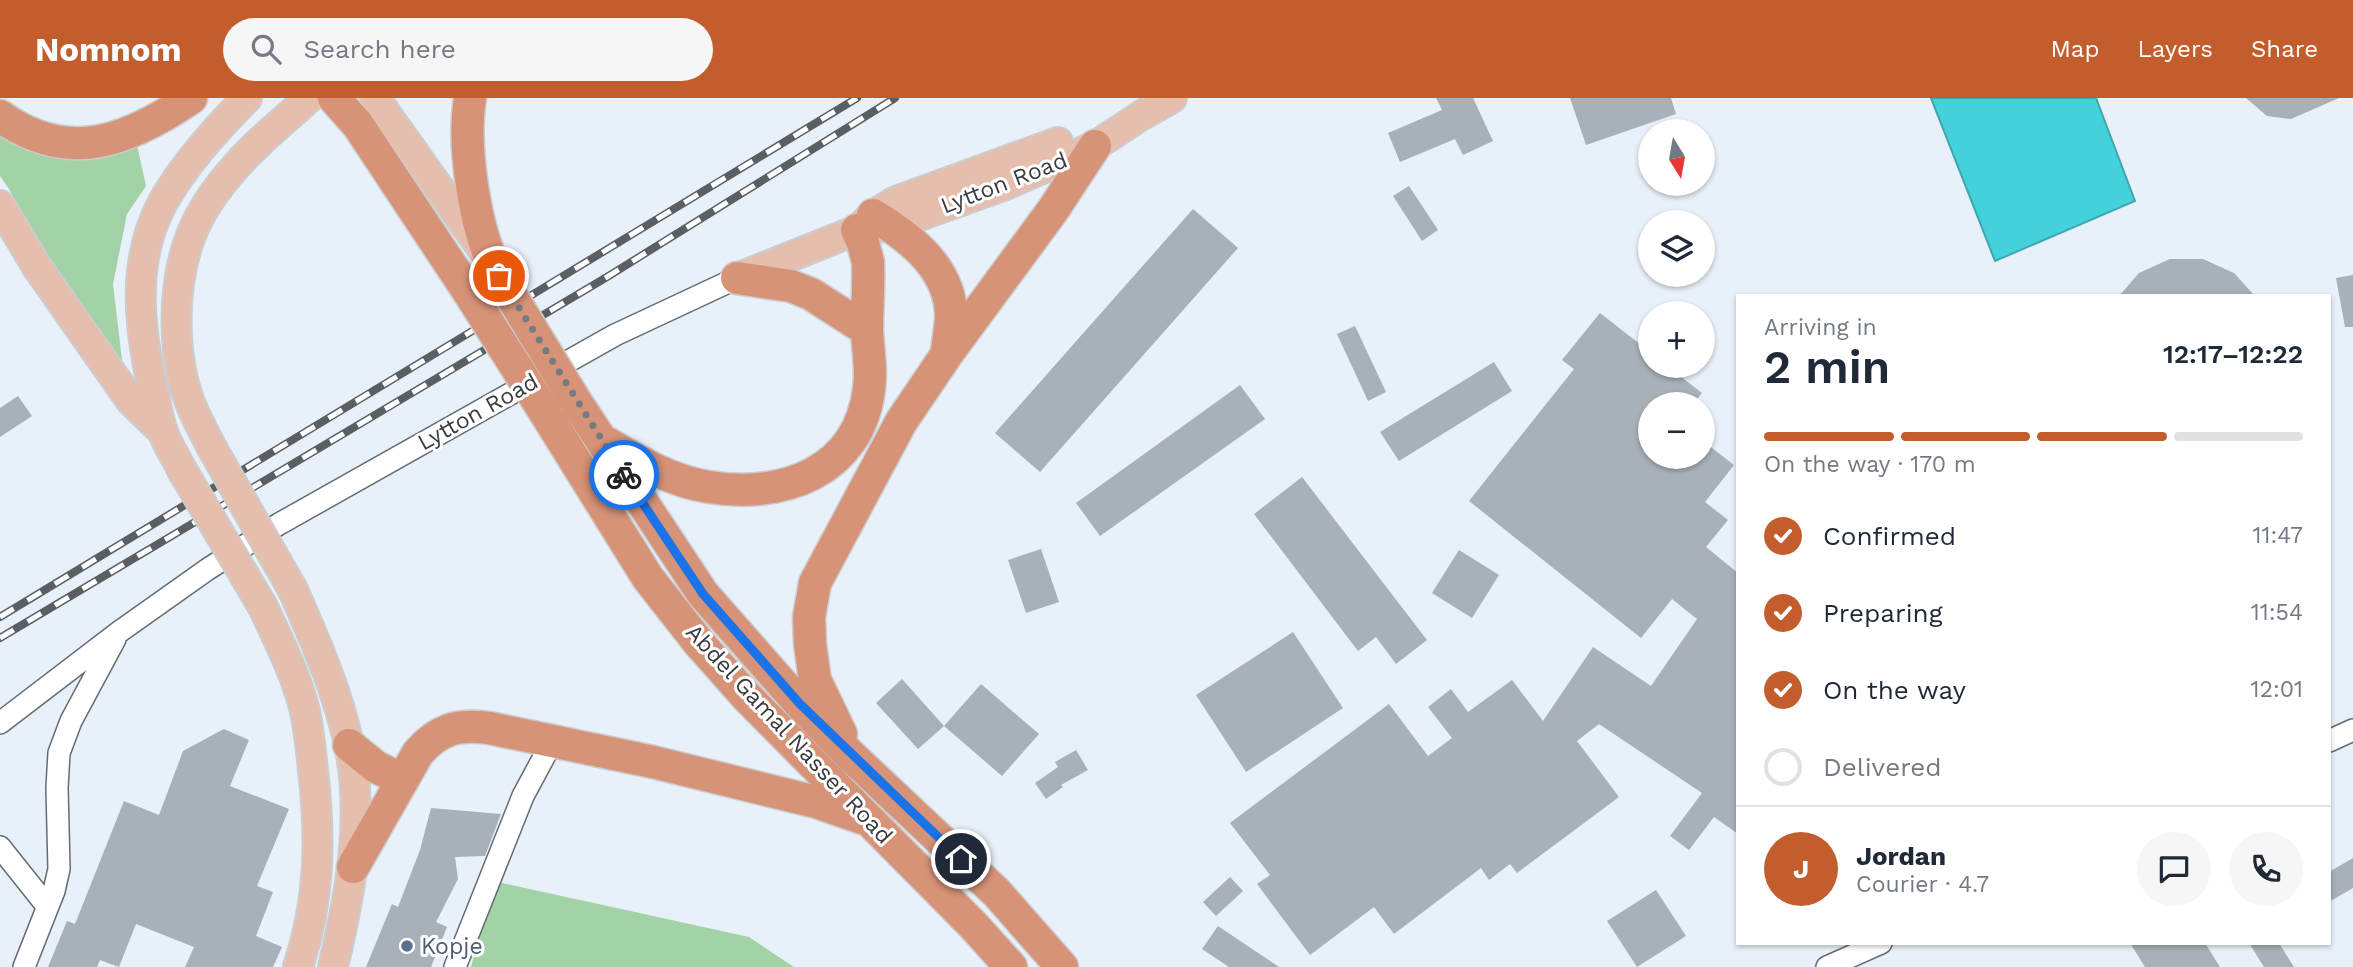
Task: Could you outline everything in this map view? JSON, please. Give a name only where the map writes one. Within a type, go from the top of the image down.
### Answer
[{"type":"highway","points":[[0,116],[49,142],[68,145],[104,141],[135,131],[191,98]]},
{"type":"highway","name":"Abdel Gamal Nasser Road","points":[[334,98],[358,125],[468,290],[648,578],[699,643],[746,696],[973,925],[1011,967]]},
{"type":"highway","points":[[470,98],[467,116],[475,205],[496,270]]},
{"type":"highway","points":[[850,755],[815,680],[809,617],[815,583],[901,422],[947,354],[1053,210],[1095,146]]},
{"type":"highway","points":[[600,439],[647,467],[708,487],[738,490],[774,488],[814,475],[838,456],[853,436],[869,390],[868,261],[863,243],[874,224],[921,249],[941,279],[947,293],[951,317],[947,354]]},
{"type":"highway","name":"Abdel Gamal Nasser Road","points":[[496,270],[576,402],[703,594],[800,704],[850,755],[997,893],[1062,967]]},
{"type":"highway","points":[[737,278],[791,286],[811,294],[867,330]]},
{"type":"highway","points":[[353,867],[401,779],[428,742],[444,731],[467,725],[489,727],[653,762],[816,802],[870,821]]},
{"type":"highway","points":[[349,745],[376,767],[401,779]]},
{"type":"main road","points":[[247,98],[199,153],[163,201],[142,263],[140,311],[145,354],[163,432],[182,470],[263,607],[289,664],[305,712],[318,811],[318,868],[314,907],[298,967]]},
{"type":"main road","points":[[309,98],[239,163],[204,211],[189,239],[180,273],[176,312],[179,355],[190,402],[212,449],[293,590],[319,650],[349,745],[355,787],[353,867],[333,967]]},
{"type":"main road","name":"Lytton Road","points":[[737,278],[874,224],[1003,186],[1095,146],[1172,98]]},
{"type":"main road","name":"Abdel Gamal Nasser Road","points":[[378,101],[496,270]]},
{"type":"main road","name":"Lytton Road","points":[[874,224],[896,201],[1088,131],[1142,115]]},
{"type":"main road","points":[[0,205],[37,267],[131,401],[163,432]]},
{"type":"street","name":"Lytton Road","points":[[0,723],[119,632],[208,569],[279,524],[615,335],[737,278]]},
{"type":"street","points":[[24,967],[54,891],[59,869],[59,753],[71,721],[119,632]]},
{"type":"street","points":[[2331,740],[2353,730]]},
{"type":"street","points":[[455,967],[523,796],[552,742]]},
{"type":"street","points":[[0,847],[47,906]]},
{"type":"street","points":[[1827,967],[1876,945]]},
{"type":"green space","points":[[0,127],[137,145],[146,186],[127,214],[113,284],[124,377],[60,287],[0,176]]},
{"type":"green space","points":[[493,881],[749,937],[794,967],[471,967]]},
{"type":"water","points":[[1931,98],[2096,98],[2135,201],[1995,261]]},
{"type":"building","points":[[1436,98],[1473,98],[1493,141],[1463,155],[1455,139],[1400,162],[1388,133],[1442,110]]},
{"type":"building","points":[[1570,98],[1671,98],[1676,114],[1661,119],[1638,119],[1638,127],[1586,145]]},
{"type":"building","points":[[2246,98],[2339,98],[2291,119],[2267,116]]},
{"type":"building","points":[[1409,186],[1438,230],[1422,241],[1393,196]]},
{"type":"building","points":[[1193,209],[1238,248],[1040,472],[995,433]]},
{"type":"building","points":[[2170,259],[2203,259],[2234,273],[2253,294],[2121,294],[2139,273]]},
{"type":"building","points":[[2353,275],[2353,327],[2345,327],[2336,278]]},
{"type":"building","points":[[1600,313],[1638,343],[1638,378],[1683,378],[1701,392],[1638,392],[1638,469],[1715,469],[1715,450],[1734,465],[1705,502],[1728,520],[1706,547],[1736,571],[1736,833],[1714,817],[1689,850],[1670,836],[1702,793],[1599,724],[1577,741],[1619,797],[1517,873],[1510,864],[1489,880],[1481,868],[1394,934],[1374,907],[1310,955],[1257,884],[1270,875],[1230,823],[1389,704],[1428,756],[1452,738],[1428,707],[1451,689],[1468,712],[1512,680],[1543,721],[1593,647],[1651,686],[1697,619],[1672,599],[1641,638],[1469,501],[1574,369],[1562,360]]},
{"type":"building","points":[[1355,326],[1386,392],[1368,401],[1337,334]]},
{"type":"building","points":[[1494,362],[1512,391],[1399,461],[1380,432]]},
{"type":"building","points":[[1240,385],[1265,419],[1100,536],[1076,503]]},
{"type":"building","points":[[18,396],[32,416],[0,437],[0,408]]},
{"type":"building","points":[[1302,477],[1427,640],[1396,664],[1376,637],[1358,651],[1254,514]]},
{"type":"building","points":[[1041,549],[1059,602],[1026,613],[1008,560]]},
{"type":"building","points":[[1459,550],[1499,575],[1472,618],[1432,593]]},
{"type":"building","points":[[1293,632],[1343,708],[1246,772],[1196,695]]},
{"type":"building","points":[[902,679],[944,726],[918,749],[876,703]]},
{"type":"building","points":[[981,684],[1039,734],[1002,776],[944,726]]},
{"type":"building","points":[[224,729],[249,740],[230,786],[289,809],[257,886],[273,892],[256,936],[282,947],[273,967],[185,967],[194,947],[136,924],[119,967],[100,960],[97,967],[48,967],[67,921],[75,924],[124,801],[159,815],[183,751]]},
{"type":"building","points":[[1076,750],[1088,770],[1061,785],[1063,787],[1046,799],[1035,783],[1058,767],[1055,762]]},
{"type":"building","points":[[431,808],[501,814],[485,856],[455,857],[458,879],[436,922],[447,927],[431,967],[366,967],[392,904],[398,907],[420,850]]},
{"type":"building","points":[[2353,858],[2353,888],[2331,901],[2331,871]]},
{"type":"building","points":[[1230,877],[1243,891],[1216,916],[1203,902]]},
{"type":"building","points":[[1656,890],[1686,936],[1637,967],[1607,921]]},
{"type":"building","points":[[1218,926],[1279,967],[1229,967],[1202,949]]},
{"type":"building","points":[[2131,945],[2206,945],[2220,967],[2145,967]]},
{"type":"building","points":[[2250,945],[2280,945],[2294,967],[2264,967]]},
{"type":"railway","points":[[0,617],[857,98]]},
{"type":"railway","points":[[0,638],[607,277],[895,98]]},
{"type":"way so far","points":[[499,276],[624,475]]},
{"type":"place","name":"Kopje","points":[[407,946]]},
{"type":"route","points":[[624,475],[703,594],[800,704],[961,859]]}]
